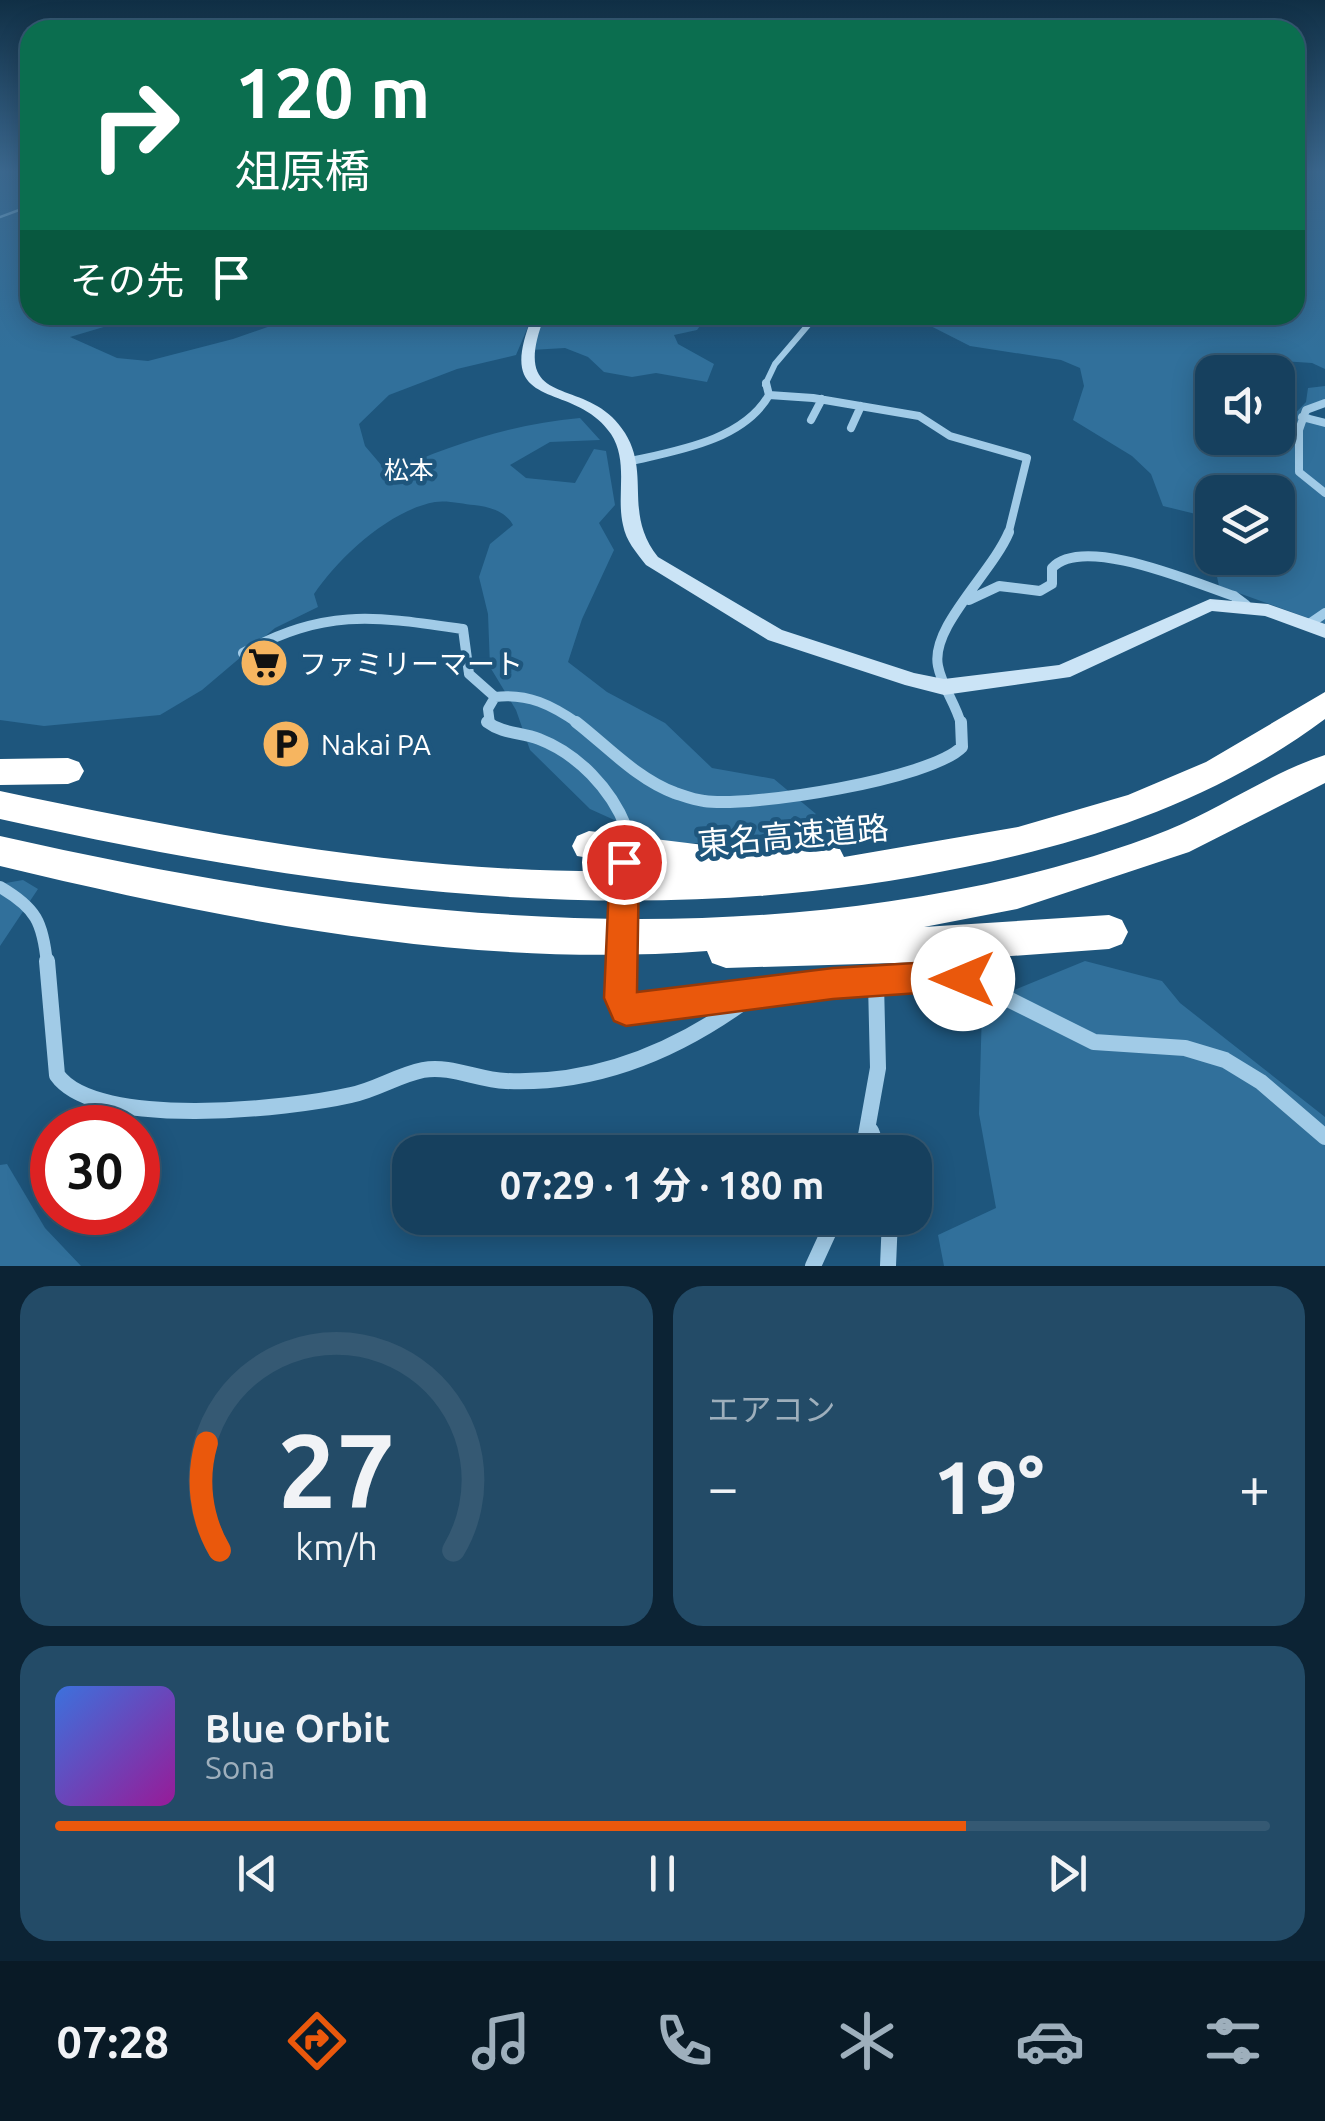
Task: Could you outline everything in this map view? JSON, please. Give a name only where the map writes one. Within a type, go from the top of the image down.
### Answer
[{"type":"highway","name":"東名高速道路","points":[[0,805],[218,849],[403,874],[593,886],[760,882],[909,864],[1073,827],[1203,778],[1275,738],[1325,702]]},
{"type":"highway","points":[[589,846],[704,860],[773,861],[949,844],[1096,806],[1275,738]]},
{"type":"highway","points":[[254,904],[434,926],[587,934],[731,932],[890,918],[1032,891],[1129,862],[1214,828],[1325,768]]},
{"type":"highway","points":[[0,772],[68,771]]},
{"type":"highway","points":[[0,851],[348,926],[434,939],[592,950],[702,951],[928,944],[1110,932]]},
{"type":"street","points":[[535,325],[524,348],[526,370],[533,381],[584,404],[617,432],[627,462],[631,488],[627,522],[636,546],[652,562],[775,635],[893,674],[944,686],[1063,672],[1196,609],[1246,605],[1320,623]]},
{"type":"street","points":[[627,462],[701,445],[762,408],[769,395],[766,384],[775,364],[807,325]]},
{"type":"street","points":[[494,697],[510,692],[552,707],[649,780],[682,796],[732,801],[874,783],[956,756],[962,746],[961,724],[936,672],[935,650],[950,618],[968,600],[1012,533],[1027,458],[950,436],[919,416],[822,399],[769,395]]},
{"type":"street","points":[[810,420],[822,399]]},
{"type":"street","points":[[1325,403],[1306,410],[1302,417],[1299,472],[1325,493]]},
{"type":"street","points":[[851,428],[861,406]]},
{"type":"street","points":[[1302,417],[1325,423]]},
{"type":"street","points":[[968,600],[999,586],[1040,591],[1052,584],[1052,568],[1064,557],[1083,556],[1129,562],[1234,596],[1246,605]]},
{"type":"street","points":[[243,654],[289,627],[316,618],[374,617],[463,629],[468,674],[494,697]]},
{"type":"street","points":[[494,697],[487,722],[497,730],[538,739],[572,758],[620,810],[626,828],[620,998],[626,1010],[833,984],[948,976],[963,979],[1039,1019],[1096,1042],[1133,1050],[1160,1046],[1202,1050],[1239,1066],[1325,1137]]},
{"type":"street","points":[[0,887],[28,902],[44,934],[57,1075],[69,1091],[91,1100],[166,1112],[310,1101],[373,1090],[420,1070],[445,1068],[489,1081],[517,1082],[591,1072],[653,1058],[690,1040],[753,995]]},
{"type":"street","points":[[868,1135],[880,1011],[876,983]]},
{"type":"street","points":[[870,1130],[872,1135]]},
{"type":"street","points":[[813,1266],[827,1235]]},
{"type":"street","points":[[888,1266],[889,1235]]},
{"type":"shaded area","points":[[0,231],[20,231],[20,325],[114,325],[70,337],[117,358],[148,361],[273,325],[529,325],[516,355],[457,369],[389,395],[359,424],[365,446],[388,473],[482,437],[580,418],[600,440],[550,442],[510,465],[526,478],[575,483],[594,449],[606,451],[615,505],[599,523],[614,550],[582,619],[568,662],[607,692],[665,723],[712,768],[774,779],[816,814],[790,829],[717,843],[665,843],[590,809],[530,750],[516,710],[490,667],[488,614],[479,577],[490,544],[513,525],[496,511],[455,502],[418,507],[367,537],[314,594],[318,607],[275,628],[202,690],[160,715],[44,726],[0,720]]},
{"type":"shaded area","points":[[1305,231],[1325,231],[1325,369],[1295,362],[1295,355],[1195,355],[1195,455],[1295,455],[1295,414],[1306,402],[1308,388],[1325,386],[1325,400],[1309,412],[1325,419],[1325,624],[1219,586],[1217,575],[1295,575],[1295,475],[1195,475],[1195,514],[1163,506],[1151,474],[1132,456],[1073,420],[1084,386],[1080,368],[1061,360],[970,346],[929,325],[1305,325]]},
{"type":"shaded area","points":[[540,325],[701,325],[697,330],[674,335],[678,344],[714,364],[707,382],[656,373],[632,377],[604,372],[588,357],[565,348],[531,350]]},
{"type":"shaded area","points":[[23,880],[38,889],[0,946],[0,884]]},
{"type":"shaded area","points":[[1085,961],[1162,981],[1180,1003],[1325,1117],[1325,1266],[944,1266],[938,1235],[996,1208],[979,1114],[982,1009],[1007,993]]},
{"type":"shaded area","points":[[7,1164],[30,1203],[30,1235],[52,1235],[81,1266],[0,1266],[0,1165]]},
{"type":"place","name":"ファミリーマート","points":[[264,663]]},
{"type":"place","name":"Nakai PA","points":[[286,744]]},
{"type":"district","name":"松本","points":[[409,470]]},
{"type":"route","points":[[624,862],[620,998],[626,1010],[833,984],[948,976],[963,979]]}]
